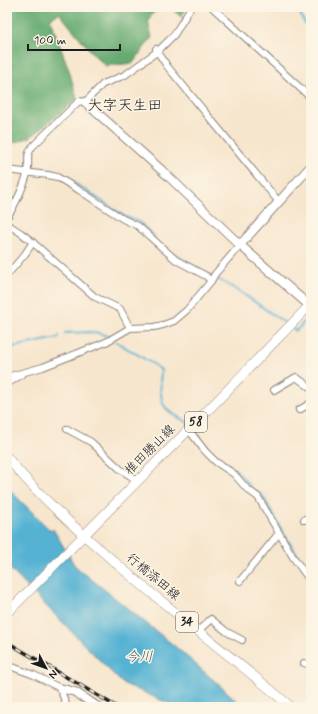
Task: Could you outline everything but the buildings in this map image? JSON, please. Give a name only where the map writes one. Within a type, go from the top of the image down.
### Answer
[{"type":"main road","name":"椎田勝山線","points":[[7,613],[311,305]]},
{"type":"main road","name":"行橋添田線","points":[[7,457],[35,490],[81,537],[291,707]]},
{"type":"street","points":[[85,102],[103,84],[129,72],[174,35],[191,7]]},
{"type":"street","points":[[212,7],[311,98]]},
{"type":"street","points":[[157,50],[166,66],[279,202]]},
{"type":"street","points":[[7,217],[21,190],[28,169],[28,152],[79,101],[85,102],[167,175],[240,245],[311,305]]},
{"type":"street","points":[[8,375],[26,372],[106,342],[130,328],[154,327],[174,321],[187,310],[215,274],[311,166]]},
{"type":"street","points":[[7,170],[57,177],[123,219],[138,226],[176,260],[206,276],[211,281]]},
{"type":"street","points":[[7,224],[33,242],[95,297],[120,309],[130,328]]},
{"type":"street","points":[[7,275],[33,242]]},
{"type":"street","points":[[7,384],[26,372]]},
{"type":"street","points":[[274,390],[296,377],[311,388]]},
{"type":"street","points":[[299,410],[311,403]]},
{"type":"street","points":[[67,428],[91,442],[120,469],[138,481]]},
{"type":"street","points":[[188,429],[205,451],[216,462],[234,474],[247,489],[258,497],[297,562],[311,582]]},
{"type":"street","points":[[304,520],[311,514]]},
{"type":"street","points":[[240,582],[279,533]]},
{"type":"street","points":[[198,631],[211,619],[227,632],[242,640]]},
{"type":"street","points":[[304,663],[311,665]]},
{"type":"street","points":[[7,665],[34,675],[60,688],[75,692],[98,707]]},
{"type":"street","points":[[60,688],[67,707]]},
{"type":"green space","points":[[7,7],[161,7],[150,17],[149,20],[149,27],[152,37],[133,63],[106,66],[94,55],[59,13],[50,19],[69,70],[77,99],[31,137],[13,143],[7,140]]},
{"type":"green space","points":[[170,7],[187,7],[181,17]]},
{"type":"water","name":"今川","points":[[7,487],[51,531],[53,529],[75,566],[177,648],[244,707],[177,707],[122,683],[7,566]]},
{"type":"waterway","points":[[297,7],[305,24],[311,28]]},
{"type":"waterway","points":[[7,166],[52,171],[73,182],[124,216],[139,222],[155,237]]},
{"type":"waterway","points":[[175,255],[239,291],[288,325]]},
{"type":"waterway","points":[[292,328],[296,331],[308,318],[311,319]]},
{"type":"waterway","points":[[65,333],[95,332],[110,337]]},
{"type":"waterway","points":[[7,348],[58,338],[59,336]]},
{"type":"waterway","points":[[115,341],[161,370],[160,390],[164,405],[170,412],[187,422],[189,425]]},
{"type":"waterway","points":[[192,429],[211,452],[237,471],[252,489],[262,495],[284,534],[311,576]]},
{"type":"railway","points":[[7,642],[117,707]]},
{"type":"district","name":"大字天生田","points":[[125,106]]}]
